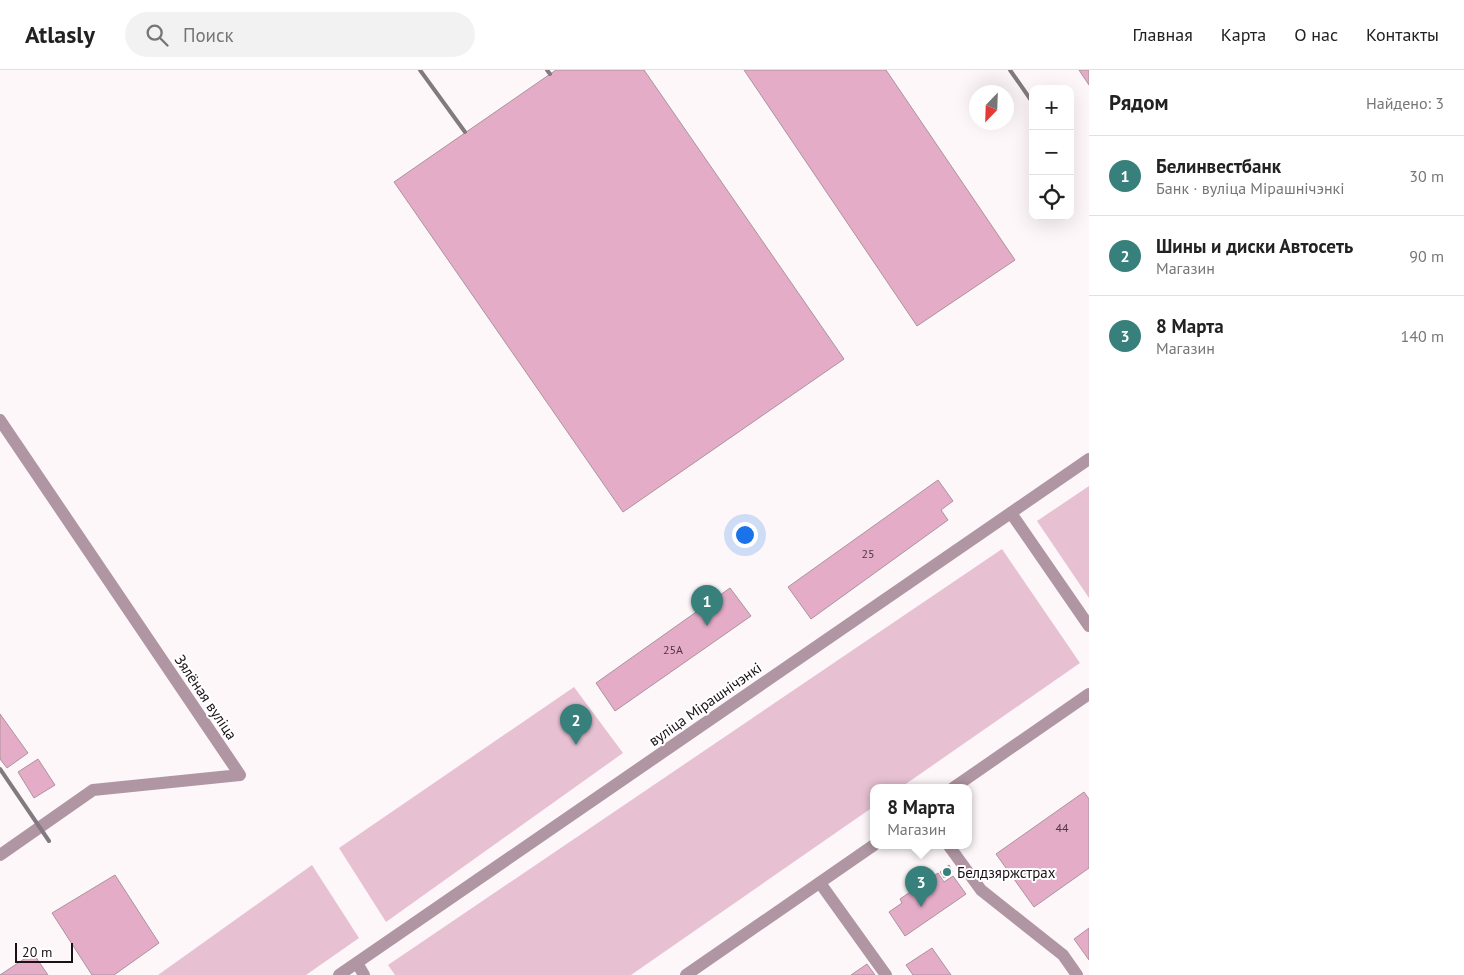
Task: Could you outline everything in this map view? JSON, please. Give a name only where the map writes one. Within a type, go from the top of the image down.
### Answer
[{"type":"street","name":"Зялёная вуліца","points":[[0,420],[240,775],[93,790],[0,855]]},
{"type":"street","name":"вуліца Мірашнічэнкі","points":[[339,975],[1089,460]]},
{"type":"street","points":[[1011,513],[1089,626]]},
{"type":"street","points":[[959,784],[1089,694]]},
{"type":"street","points":[[686,975],[870,848]]},
{"type":"street","points":[[951,849],[981,890],[1063,955],[1077,975]]},
{"type":"street","points":[[820,883],[886,975]]},
{"type":"street","points":[[356,963],[364,975]]},
{"type":"shaded area","points":[[1089,486],[1089,598],[1037,521]]},
{"type":"shaded area","points":[[1002,549],[1080,663],[906,784],[870,784],[870,809],[631,975],[395,975],[388,965]]},
{"type":"shaded area","points":[[574,687],[623,753],[386,922],[339,848]]},
{"type":"shaded area","points":[[312,865],[359,938],[306,975],[158,975]]},
{"type":"building","points":[[556,70],[644,70],[844,359],[623,512],[394,182]]},
{"type":"building","points":[[744,70],[886,70],[1015,260],[917,326]]},
{"type":"building","points":[[1079,70],[1089,70],[1089,85]]},
{"type":"building","points":[[938,480],[953,501],[941,510],[948,520],[811,619],[788,587]]},
{"type":"building","points":[[730,588],[751,616],[615,711],[596,683]]},
{"type":"building","points":[[0,714],[28,753],[7,768],[0,759]]},
{"type":"building","points":[[38,759],[55,785],[34,798],[18,772]]},
{"type":"building","points":[[1084,792],[1089,799],[1089,868],[1034,907],[996,854]]},
{"type":"building","name":"Белдзяржстрах","points":[[949,865],[953,872],[944,878],[940,872]]},
{"type":"building","points":[[938,873],[944,882],[953,876],[966,894],[905,936],[889,912],[902,903],[900,899]]},
{"type":"building","points":[[115,875],[159,943],[114,975],[92,975],[52,913]]},
{"type":"building","points":[[1089,928],[1089,960],[1074,939]]},
{"type":"building","points":[[932,948],[951,975],[913,975],[906,965]]},
{"type":"building","points":[[33,953],[48,975],[0,975]]},
{"type":"building","points":[[867,964],[875,975],[851,975]]},
{"type":"railway","points":[[420,70],[465,132]]},
{"type":"railway","points":[[547,70],[550,74]]},
{"type":"railway","points":[[1010,70],[1029,97]]},
{"type":"railway","points":[[0,769],[49,841]]},
{"type":"place","name":"Белинвестбанк","points":[[707,626]]},
{"type":"place","name":"Шины и диски Автосеть","points":[[576,745]]},
{"type":"place","name":"Белдзяржстрах","points":[[947,872]]},
{"type":"place","name":"8 Марта","points":[[921,907]]}]
